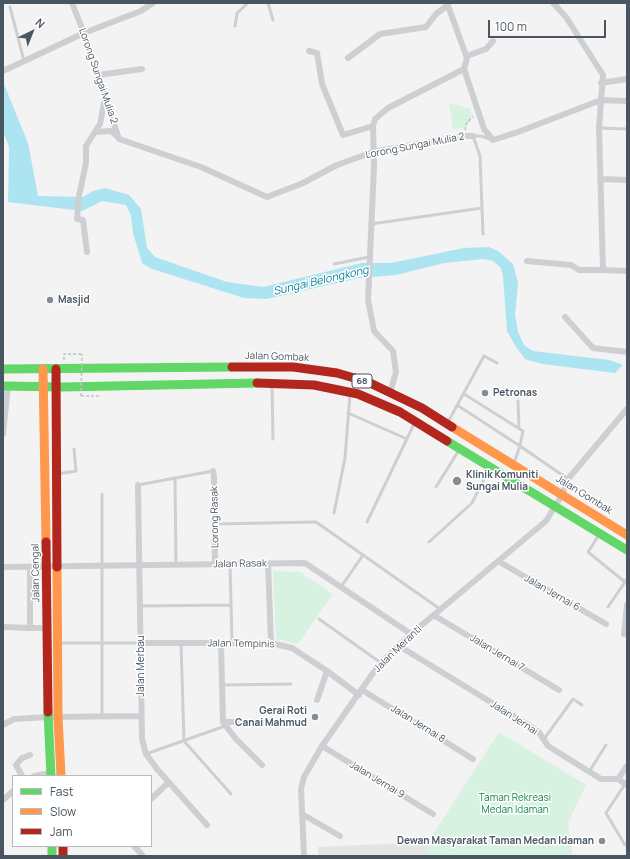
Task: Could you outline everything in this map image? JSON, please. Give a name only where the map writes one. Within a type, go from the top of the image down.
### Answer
[{"type":"main road","name":"Jalan Gombak","points":[[3,369],[293,367],[337,373],[368,382],[422,408],[627,535]]},
{"type":"main road","name":"Jalan Cengal","points":[[43,369],[48,717],[51,775]]},
{"type":"main road","points":[[56,369],[58,717],[61,775]]},
{"type":"main road","name":"68","points":[[6,386],[56,387],[272,383],[314,385],[350,392],[400,412],[627,550]]},
{"type":"street","name":"Lorong Sungai Mulia 2","points":[[72,3],[84,33],[119,139],[201,167],[267,198],[303,183],[337,165],[373,152],[464,136],[473,136]]},
{"type":"street","points":[[3,71],[84,33],[141,11],[153,3]]},
{"type":"street","points":[[553,3],[566,17],[603,76],[601,83],[599,128],[603,270]]},
{"type":"street","points":[[348,58],[380,34],[426,27],[436,14],[448,4],[467,56],[467,64],[464,69],[388,108],[375,119],[372,126],[374,166],[368,300],[374,331],[393,351],[395,359],[396,372],[390,393]]},
{"type":"street","points":[[467,56],[486,49],[493,41]]},
{"type":"street","points":[[309,51],[317,53],[322,84],[343,135],[372,126]]},
{"type":"street","points":[[98,75],[142,69]]},
{"type":"street","points":[[464,69],[477,112],[484,129],[492,140]]},
{"type":"street","points":[[601,83],[627,79]]},
{"type":"street","points":[[87,252],[83,220],[77,219],[79,196],[85,169],[86,146],[96,132],[102,118],[105,97]]},
{"type":"street","name":"Lorong Sungai Mulia 2","points":[[492,140],[518,132],[601,100],[627,101]]},
{"type":"street","points":[[96,132],[111,131],[118,137]]},
{"type":"street","points":[[601,179],[627,180]]},
{"type":"street","points":[[528,261],[571,265],[580,270],[627,271]]},
{"type":"street","points":[[564,317],[593,348],[627,352]]},
{"type":"street","points":[[3,434],[6,386]]},
{"type":"street","name":"Jalan Meranti","points":[[304,856],[301,789],[304,777],[322,746],[381,663],[411,634],[435,616],[546,521],[562,495],[568,479],[627,409]]},
{"type":"street","name":"Lorong Rasak","points":[[213,471],[215,564]]},
{"type":"street","name":"Jalan Merbau","points":[[138,485],[142,739],[146,754],[207,825]]},
{"type":"street","name":"Jalan Jernai 6","points":[[498,561],[606,624]]},
{"type":"street","points":[[268,563],[271,643]]},
{"type":"street","name":"Jalan Rasak","points":[[3,567],[30,568],[305,563],[411,634]]},
{"type":"street","points":[[30,568],[30,628]]},
{"type":"street","points":[[624,634],[627,605]]},
{"type":"street","name":"Jalan Jernai 7","points":[[435,616],[559,690]]},
{"type":"street","points":[[3,627],[47,628]]},
{"type":"street","name":"Jalan Tempinis","points":[[141,643],[271,643],[292,648],[360,693]]},
{"type":"street","points":[[221,644],[224,724],[262,765]]},
{"type":"street","name":"Jalan Jernai","points":[[399,646],[538,732],[548,746],[601,780],[618,779]]},
{"type":"street","points":[[317,700],[327,671]]},
{"type":"street","name":"Jalan Jernai 8","points":[[360,693],[473,759]]},
{"type":"street","points":[[3,725],[14,719],[141,716]]},
{"type":"street","points":[[224,724],[292,722]]},
{"type":"street","name":"Jalan Jernai 9","points":[[322,746],[433,814]]},
{"type":"street","points":[[21,775],[16,765],[22,758],[30,755]]},
{"type":"street","points":[[626,785],[618,779],[627,766]]},
{"type":"street","points":[[152,798],[169,782]]},
{"type":"street","points":[[3,800],[12,792]]},
{"type":"street","points":[[302,814],[340,836]]},
{"type":"street","points":[[135,847],[143,856]]},
{"type":"lane","points":[[235,26],[237,13],[248,3]]},
{"type":"lane","points":[[268,3],[274,20]]},
{"type":"lane","points":[[10,7],[24,61]]},
{"type":"lane","points":[[599,128],[627,129]]},
{"type":"lane","points":[[473,136],[480,156],[483,234]]},
{"type":"lane","name":"Lorong Sungai Mulia 2","points":[[473,136],[481,136],[492,140]]},
{"type":"lane","points":[[371,224],[482,208]]},
{"type":"lane","points":[[334,264],[369,258]]},
{"type":"lane","points":[[447,424],[484,356],[497,363]]},
{"type":"lane","points":[[272,383],[274,439]]},
{"type":"lane","points":[[334,513],[345,458],[350,392]]},
{"type":"lane","points":[[464,394],[524,431],[513,465]]},
{"type":"lane","points":[[518,401],[519,428]]},
{"type":"lane","points":[[457,405],[568,479]]},
{"type":"lane","points":[[348,413],[406,439]]},
{"type":"lane","points":[[367,522],[415,421]]},
{"type":"lane","points":[[436,487],[460,448]]},
{"type":"lane","points":[[57,475],[76,471],[74,449]]},
{"type":"lane","points":[[429,542],[472,503],[490,466]]},
{"type":"lane","points":[[138,485],[213,471]]},
{"type":"lane","points":[[175,478],[176,565]]},
{"type":"lane","points":[[102,494],[102,717]]},
{"type":"lane","points":[[214,524],[316,522],[441,610]]},
{"type":"lane","points":[[600,534],[588,552],[626,580],[608,607]]},
{"type":"lane","points":[[341,587],[363,555]]},
{"type":"lane","points":[[230,564],[232,643]]},
{"type":"lane","points":[[140,606],[231,604]]},
{"type":"lane","points":[[319,619],[381,663]]},
{"type":"lane","points":[[58,643],[141,643]]},
{"type":"lane","points":[[181,643],[184,741],[231,794]]},
{"type":"lane","points":[[222,685],[291,684]]},
{"type":"lane","points":[[543,739],[573,699],[582,705]]},
{"type":"lane","points":[[146,754],[184,741],[224,724]]},
{"type":"lane","points":[[589,772],[606,745]]},
{"type":"lane","points":[[626,785],[606,813],[625,845],[627,845]]},
{"type":"path","points":[[464,136],[466,124],[477,112]]},
{"type":"path","points":[[64,354],[82,354],[81,396],[100,396]]},
{"type":"shaded area","points":[[428,842],[429,856],[318,856],[318,847]]},
{"type":"green space","points":[[449,103],[471,109],[471,121],[466,127],[453,129]]},
{"type":"green space","points":[[273,571],[300,572],[333,594],[298,644],[276,639]]},
{"type":"green space","name":"Taman Rekreasi Medan Idaman","points":[[499,732],[586,785],[568,823],[573,856],[429,856],[428,842]]},
{"type":"water","name":"Sungai Belongkong","points":[[4,84],[28,143],[38,196],[83,197],[93,191],[105,188],[129,195],[141,209],[147,248],[155,257],[227,282],[263,287],[362,263],[391,263],[464,248],[489,247],[498,251],[513,264],[518,283],[515,315],[518,332],[524,345],[533,351],[609,360],[623,365],[615,373],[542,364],[525,359],[507,331],[503,277],[501,268],[493,261],[483,259],[444,263],[396,275],[359,278],[266,299],[244,298],[152,269],[142,263],[133,233],[131,216],[126,205],[102,201],[82,211],[8,202],[9,147],[3,131]]},
{"type":"traffic: fast","points":[[3,369],[232,367]]},
{"type":"traffic: fast","points":[[3,386],[64,387],[257,383]]},
{"type":"traffic: fast","points":[[447,441],[627,550]]},
{"type":"traffic: fast","points":[[48,712],[51,775]]},
{"type":"traffic: fast","points":[[52,847],[52,856]]},
{"type":"traffic: slow","points":[[43,369],[46,542]]},
{"type":"traffic: slow","points":[[452,427],[627,535]]},
{"type":"traffic: slow","points":[[57,567],[58,717],[61,775]]},
{"type":"traffic: jam","points":[[232,367],[293,367],[337,373],[368,382],[422,408],[452,427]]},
{"type":"traffic: jam","points":[[56,369],[57,567]]},
{"type":"traffic: jam","points":[[257,383],[314,385],[358,394],[400,412],[447,441]]},
{"type":"traffic: jam","points":[[46,542],[48,712]]},
{"type":"traffic: jam","points":[[63,847],[63,856]]},
{"type":"place","name":"Masjid","points":[[50,300]]},
{"type":"place","name":"Petronas","points":[[485,393]]},
{"type":"place","name":"Klinik Komuniti Sungai Mulia","points":[[457,481]]},
{"type":"place","name":"Gerai Roti Canai Mahmud","points":[[315,717]]},
{"type":"place","name":"Dewan Masyarakat Taman Medan Idaman","points":[[602,841]]}]
